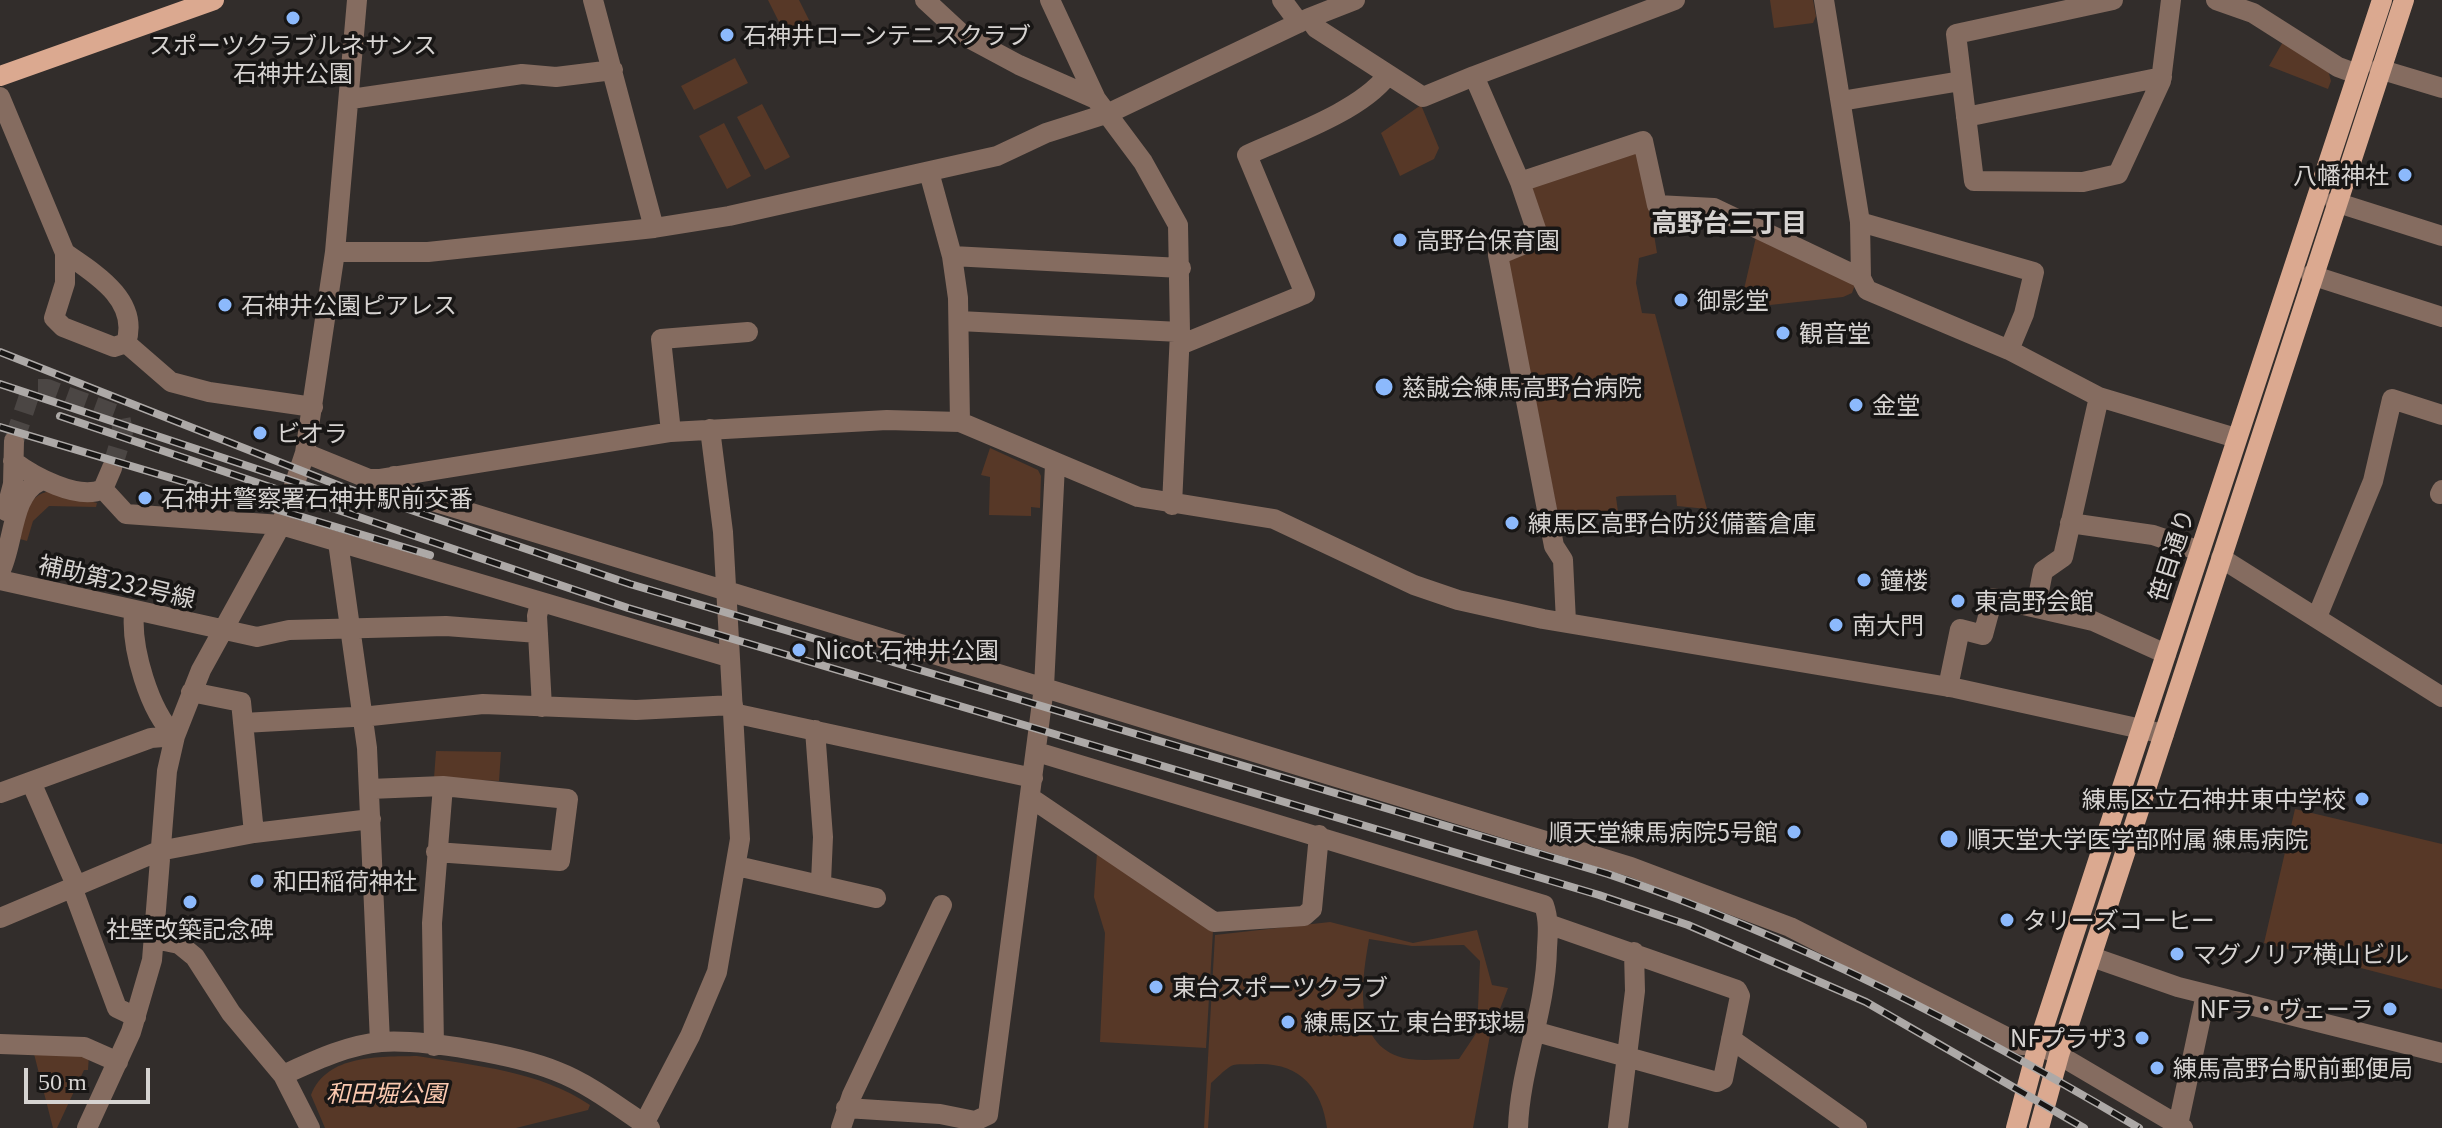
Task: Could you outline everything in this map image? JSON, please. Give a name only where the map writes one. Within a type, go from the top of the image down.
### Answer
[{"type":"main road","points":[[0,76],[214,0]]},
{"type":"main road","name":"笹目通り","points":[[2016,1128],[2038,1045],[2382,0]]},
{"type":"main road","name":"笹目通り","points":[[2039,1128],[2059,1055],[2311,275],[2404,0]]},
{"type":"street","points":[[87,1128],[136,1017],[155,939],[159,851],[175,736],[191,692],[281,525],[305,453],[335,252],[351,99],[357,0]]},
{"type":"street","points":[[593,0],[654,228]]},
{"type":"street","points":[[925,0],[963,35],[1103,106]]},
{"type":"street","points":[[1050,0],[1103,106],[1143,162],[1178,225],[1180,338],[1172,505]]},
{"type":"street","points":[[1282,0],[1304,20],[1423,97],[1675,0]]},
{"type":"street","points":[[335,252],[428,252],[654,228],[716,218],[997,156],[1103,106],[1355,0]]},
{"type":"street","points":[[1824,0],[1860,222],[1861,278],[1867,290],[2009,350],[2099,397],[2236,438]]},
{"type":"street","points":[[2113,0],[1956,34],[1974,181],[2083,182],[2118,174],[2162,77],[2171,0]]},
{"type":"street","points":[[2216,0],[2253,13],[2338,67],[2357,74]]},
{"type":"street","points":[[2379,69],[2442,88]]},
{"type":"street","points":[[351,99],[522,74],[556,77],[613,70]]},
{"type":"street","points":[[959,321],[1180,338],[1305,294],[1247,155],[1330,116],[1379,86],[1387,76]]},
{"type":"street","points":[[1474,76],[1520,182],[1539,238],[1498,255],[1554,546],[1563,560],[1566,622]]},
{"type":"street","points":[[1966,117],[2162,77]]},
{"type":"street","points":[[1841,101],[1961,81]]},
{"type":"street","points":[[0,97],[65,253],[65,283],[55,312],[58,323],[114,347],[126,343]]},
{"type":"street","points":[[1520,182],[1643,141],[1657,205],[1714,208],[1861,278]]},
{"type":"street","points":[[929,172],[952,256],[959,321],[960,422]]},
{"type":"street","points":[[2335,202],[2442,236]]},
{"type":"street","points":[[1860,222],[2034,272],[2024,314],[2009,350]]},
{"type":"street","points":[[65,253],[114,290],[127,325],[126,343]]},
{"type":"street","points":[[952,256],[1181,268]]},
{"type":"street","points":[[2311,275],[2442,317]]},
{"type":"street","points":[[671,432],[661,339],[748,332]]},
{"type":"street","points":[[126,343],[171,382],[209,392],[313,407]]},
{"type":"street","points":[[2036,607],[2043,571],[2063,557],[2099,397]]},
{"type":"street","points":[[2317,617],[2373,481],[2392,399],[2442,415]]},
{"type":"street","points":[[305,453],[369,479],[671,432],[932,419],[960,422],[1055,465],[1138,497],[1172,505],[1274,519],[1414,585],[1470,603],[2044,705],[2164,734]]},
{"type":"street","points":[[283,1075],[343,1050],[380,1042],[434,1046],[531,1062],[557,1071],[647,1126],[717,972],[740,839],[723,532],[710,429]]},
{"type":"street","points":[[0,535],[13,484],[13,451],[40,481],[90,492],[103,489]]},
{"type":"street","points":[[942,905],[844,1118],[954,1116],[974,1125],[988,1115],[1044,687],[1055,465]]},
{"type":"street","points":[[103,489],[112,468]]},
{"type":"street","points":[[394,476],[399,488],[406,493],[1631,867],[1790,927],[2022,1045],[2038,1045],[2059,1055],[2180,1127],[2206,994]]},
{"type":"street","points":[[0,572],[8,556],[24,492],[40,481]]},
{"type":"street","points":[[103,489],[126,514],[281,525],[728,657]]},
{"type":"street","points":[[2070,523],[2153,535],[2200,551]]},
{"type":"street","points":[[338,542],[363,714],[370,789],[380,1042]]},
{"type":"street","points":[[2221,558],[2442,697]]},
{"type":"street","name":"補助第232号線","points":[[0,580],[134,613],[257,637],[289,630],[446,626],[538,633]]},
{"type":"street","points":[[1948,687],[1960,629],[1983,635],[1993,598],[2093,621],[2166,654]]},
{"type":"street","points":[[540,603],[538,633],[542,707]]},
{"type":"street","points":[[134,613],[132,635],[157,714],[175,736]]},
{"type":"street","points":[[191,692],[241,702],[254,833]]},
{"type":"street","points":[[243,723],[483,704],[636,710],[733,709],[1032,788],[1214,922],[1304,916],[1312,909],[1319,835]]},
{"type":"street","points":[[815,730],[823,837],[821,882]]},
{"type":"street","points":[[0,793],[151,738],[175,736]]},
{"type":"street","points":[[1037,752],[1542,903],[1546,908],[1548,924],[1546,983],[1537,1032],[1519,1098],[1518,1128]]},
{"type":"street","points":[[31,782],[74,886],[117,1008],[136,1017]]},
{"type":"street","points":[[370,789],[443,786],[566,796],[562,859],[436,852]]},
{"type":"street","points":[[434,1046],[436,852],[443,786]]},
{"type":"street","points":[[0,918],[159,851],[254,833],[371,819]]},
{"type":"street","points":[[737,866],[812,884],[821,882],[876,898]]},
{"type":"street","points":[[1537,1032],[1717,1082],[1723,1079],[1739,992],[1634,952],[1548,924]]},
{"type":"street","points":[[155,939],[179,944],[189,951],[231,1013],[283,1075],[310,1128]]},
{"type":"street","points":[[1618,1128],[1628,1056],[1634,952]]},
{"type":"street","points":[[2092,957],[2206,994],[2442,1053]]},
{"type":"street","points":[[1731,1039],[1857,1128]]},
{"type":"street","points":[[0,1044],[84,1047],[118,1062]]},
{"type":"green space","points":[[768,0],[799,0],[812,26],[787,38]]},
{"type":"green space","points":[[1770,0],[1813,0],[1816,16],[1813,23],[1774,28]]},
{"type":"green space","points":[[2284,40],[2328,70],[2331,81],[2328,89],[2269,66]]},
{"type":"green space","points":[[735,58],[748,83],[694,110],[681,86]]},
{"type":"green space","points":[[762,104],[790,157],[765,170],[737,117]]},
{"type":"green space","points":[[1421,105],[1439,148],[1434,159],[1400,176],[1381,133]]},
{"type":"green space","points":[[724,123],[751,176],[727,189],[699,136]]},
{"type":"green space","points":[[1636,150],[1641,154],[1657,253],[1639,258],[1636,283],[1642,313],[1655,314],[1707,509],[1677,506],[1676,495],[1620,496],[1616,497],[1618,512],[1558,516],[1508,260],[1545,240],[1531,184]]},
{"type":"green space","points":[[1756,237],[1855,285],[1852,293],[1843,297],[1761,306],[1742,298]]},
{"type":"green space","points":[[990,448],[1038,470],[1041,476],[1040,508],[1031,507],[1031,516],[989,515],[990,477],[981,475]]},
{"type":"green space","points":[[51,491],[97,503],[96,507],[49,506],[33,521],[27,541],[20,539],[31,502],[42,493]]},
{"type":"green space","points":[[436,751],[501,752],[499,781],[434,778]]},
{"type":"green space","points":[[2295,809],[2442,844],[2442,989],[2264,943]]},
{"type":"green space","name":"東台スポーツクラブ","points":[[1097,853],[1213,931],[1206,1048],[1100,1042],[1105,933],[1094,897]]},
{"type":"green space","name":"練馬区立 東台野球場","points":[[1330,922],[1413,943],[1477,930],[1492,985],[1508,988],[1490,1035],[1473,1128],[1327,1128],[1320,1101],[1306,1080],[1285,1068],[1256,1064],[1231,1066],[1211,1083],[1208,1128],[1204,1128],[1215,935]],"holes":[[[1369,939],[1412,946],[1464,945],[1480,961],[1477,1032],[1459,1059],[1415,1060],[1390,1053],[1377,1042],[1369,1027],[1363,992]]]},
{"type":"green space","points":[[33,1050],[89,1055],[88,1070],[84,1070],[57,1128],[53,1128]]},
{"type":"green space","name":"和田堀公園","points":[[417,1056],[529,1077],[590,1105],[588,1110],[516,1128],[325,1128],[311,1095],[329,1072],[356,1060]]},
{"type":"tunnel","points":[[14,441],[30,393],[35,389],[47,389],[120,416],[123,432],[112,468]]},
{"type":"railway","points":[[0,352],[340,486],[630,584],[1608,874],[1678,899],[1747,926],[1880,987],[2010,1054],[2139,1128]]},
{"type":"railway","points":[[0,384],[323,491]]},
{"type":"railway","points":[[60,416],[628,608],[1599,895],[1688,925],[1866,1002],[2084,1128]]},
{"type":"railway","points":[[0,427],[430,555]]},
{"type":"place","name":"スポーツクラブルネサンス 石神井公園","points":[[293,18]]},
{"type":"place","name":"石神井ローンテニスクラブ","points":[[727,35]]},
{"type":"place","name":"八幡神社","points":[[2405,175]]},
{"type":"place","name":"高野台保育園","points":[[1400,240]]},
{"type":"place","name":"御影堂","points":[[1681,300]]},
{"type":"place","name":"石神井公園ピアレス","points":[[225,305]]},
{"type":"place","name":"観音堂","points":[[1783,333]]},
{"type":"place","name":"慈誠会練馬高野台病院","points":[[1384,387]]},
{"type":"place","name":"金堂","points":[[1856,405]]},
{"type":"place","name":"ビオラ","points":[[260,433]]},
{"type":"place","name":"石神井警察署石神井駅前交番","points":[[145,498]]},
{"type":"place","name":"練馬区高野台防災備蓄倉庫","points":[[1512,523]]},
{"type":"place","name":"鐘楼","points":[[1864,580]]},
{"type":"place","name":"東高野会館","points":[[1958,601]]},
{"type":"place","name":"南大門","points":[[1836,625]]},
{"type":"place","name":"Nicot 石神井公園","points":[[799,650]]},
{"type":"place","name":"練馬区立石神井東中学校","points":[[2362,799]]},
{"type":"place","name":"順天堂練馬病院5号館","points":[[1794,832]]},
{"type":"place","name":"順天堂大学医学部附属 練馬病院","points":[[1949,839]]},
{"type":"place","name":"和田稲荷神社","points":[[257,881]]},
{"type":"place","name":"社壁改築記念碑","points":[[190,902]]},
{"type":"place","name":"タリーズコーヒー","points":[[2007,920]]},
{"type":"place","name":"マグノリア横山ビル","points":[[2177,954]]},
{"type":"place","name":"東台スポーツクラブ","points":[[1156,987]]},
{"type":"place","name":"NFラ・ヴェーラ","points":[[2390,1009]]},
{"type":"place","name":"練馬区立 東台野球場","points":[[1288,1022]]},
{"type":"place","name":"NFプラザ3","points":[[2142,1038]]},
{"type":"place","name":"練馬高野台駅前郵便局","points":[[2157,1068]]},
{"type":"district","name":"高野台三丁目","points":[[1729,222]]}]
